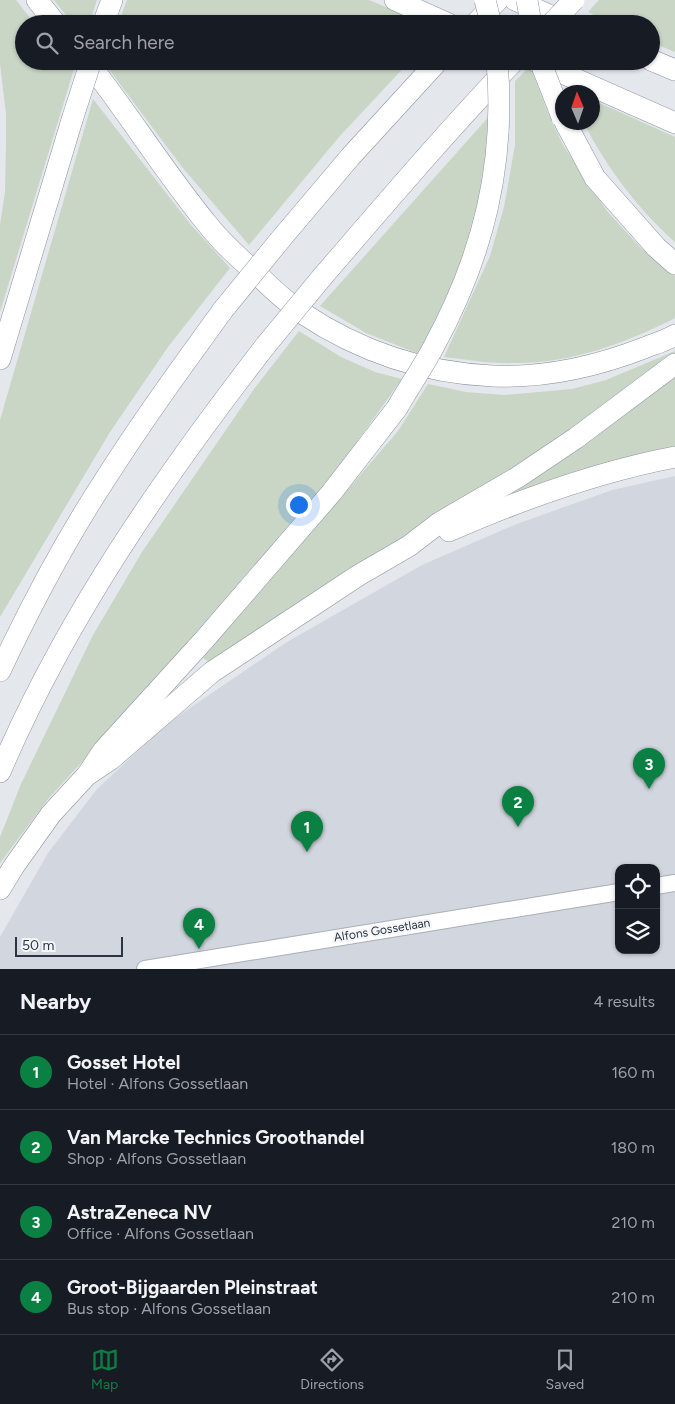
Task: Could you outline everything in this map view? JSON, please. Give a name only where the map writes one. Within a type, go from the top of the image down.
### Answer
[{"type":"highway","points":[[37,0],[49,15]]},
{"type":"highway","points":[[106,15],[112,0]]},
{"type":"highway","points":[[395,0],[429,15]]},
{"type":"highway","points":[[485,0],[489,15]]},
{"type":"highway","points":[[484,15],[498,0]]},
{"type":"highway","points":[[515,0],[549,15]]},
{"type":"highway","points":[[527,0],[530,15]]},
{"type":"highway","points":[[560,15],[574,0]]},
{"type":"highway","points":[[660,64],[675,70]]},
{"type":"highway","points":[[0,359],[88,70]]},
{"type":"highway","points":[[93,70],[208,226],[232,251],[301,312],[358,344],[394,359],[441,371],[473,375],[510,376],[544,374],[577,369],[614,360],[675,335]]},
{"type":"highway","points":[[0,671],[19,630],[60,554],[105,478],[156,402],[224,310],[280,240],[351,156],[430,70]]},
{"type":"highway","points":[[0,889],[51,814],[87,775],[103,751],[204,640],[332,492],[397,408],[434,346],[455,304],[470,269],[484,226],[496,163],[500,121],[497,70]]},
{"type":"highway","points":[[0,772],[11,746],[89,598],[136,522],[209,418],[323,276],[480,96],[505,70]]},
{"type":"highway","points":[[544,70],[555,99]]},
{"type":"highway","points":[[554,70],[675,123]]},
{"type":"highway","points":[[569,130],[595,178],[656,248],[675,264]]},
{"type":"highway","points":[[409,546],[439,523],[518,477],[576,438],[675,364]]},
{"type":"highway","points":[[87,775],[111,759],[212,672],[358,575],[409,546],[555,489],[613,470],[675,457]]},
{"type":"street","points":[[660,885],[675,882]]},
{"type":"street","name":"Alfons Gossetlaan","points":[[145,969],[615,893]]},
{"type":"shaded area","points":[[675,476],[675,969],[0,969],[0,937],[48,853],[97,789],[168,723],[287,642],[422,565],[514,525],[612,490]]},
{"type":"green space","points":[[0,0],[16,0],[28,15],[15,15],[15,70],[74,70],[0,312],[0,225],[5,192],[6,114],[0,64]]},
{"type":"green space","points":[[54,0],[97,0],[92,15],[66,15]]},
{"type":"green space","points":[[127,0],[369,0],[405,15],[121,15]]},
{"type":"green space","points":[[599,0],[675,0],[675,52],[660,46],[660,15],[594,15],[588,12]]},
{"type":"green space","points":[[109,70],[402,70],[339,137],[249,245],[182,167]]},
{"type":"green space","points":[[526,70],[532,70],[555,130],[563,145],[607,211],[641,248],[675,276],[675,318],[618,343],[598,350],[558,359],[508,363],[480,362],[444,357],[490,256],[504,207],[515,145],[515,81]]},
{"type":"green space","points":[[93,99],[191,225],[230,268],[168,347],[110,432],[0,617],[0,420]]},
{"type":"green space","points":[[600,103],[675,137],[675,242],[648,216],[624,187],[602,156],[588,130],[600,130]]},
{"type":"green space","points":[[493,112],[473,239],[419,354],[366,333],[320,306]]},
{"type":"green space","points":[[299,331],[341,357],[375,372],[402,379],[338,468],[113,728],[48,799],[0,863],[0,837],[21,784],[93,635],[142,552],[254,389]]},
{"type":"green space","points":[[675,351],[675,355],[496,482],[324,585],[209,662],[203,658],[398,431],[428,384],[466,392],[504,395],[572,389],[606,380]]},
{"type":"green space","points":[[675,375],[675,449],[506,496],[592,437]]},
{"type":"place","name":"AstraZeneca NV","points":[[649,789]]},
{"type":"place","name":"Van Marcke Technics Groothandel","points":[[518,827]]},
{"type":"place","name":"Gosset Hotel","points":[[307,852]]},
{"type":"place","name":"Groot-Bijgaarden Pleinstraat","points":[[199,949]]}]
